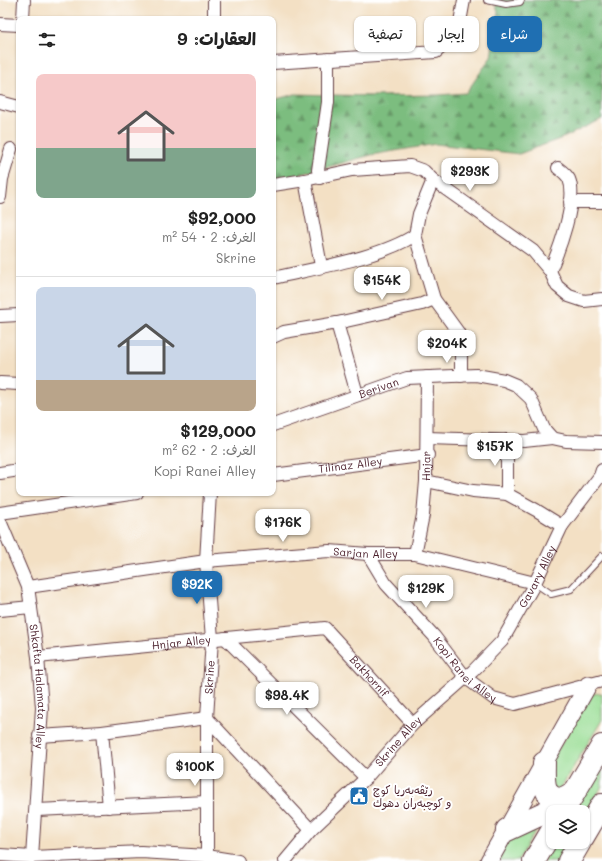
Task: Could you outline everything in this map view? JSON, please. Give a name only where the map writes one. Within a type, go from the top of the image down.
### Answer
[{"type":"highway","points":[[567,805],[602,746]]},
{"type":"highway","points":[[544,763],[544,783],[550,796],[562,799],[574,793]]},
{"type":"highway","points":[[507,830],[550,810],[574,793]]},
{"type":"highway","points":[[590,825],[602,805]]},
{"type":"highway","points":[[534,861],[546,841]]},
{"type":"highway","points":[[569,861],[576,849]]},
{"type":"main road","points":[[489,861],[544,763],[595,683]]},
{"type":"street","points":[[23,16],[24,0]]},
{"type":"street","points":[[214,0],[214,16]]},
{"type":"street","points":[[276,63],[436,52],[458,33],[464,0]]},
{"type":"street","points":[[0,24],[16,25]]},
{"type":"street","points":[[320,178],[318,170],[328,102],[328,59]]},
{"type":"street","points":[[0,102],[16,106]]},
{"type":"street","points":[[0,197],[2,179],[10,149]]},
{"type":"street","points":[[276,185],[320,178],[352,170],[410,166],[424,171],[433,180],[533,251],[550,271],[557,286],[569,296],[584,301],[602,298]]},
{"type":"street","points":[[550,271],[559,250],[572,190],[568,178],[558,168]]},
{"type":"street","points":[[305,180],[321,266]]},
{"type":"street","points":[[433,180],[419,214],[415,235],[434,299],[458,332],[461,343],[461,376]]},
{"type":"street","points":[[570,202],[602,202]]},
{"type":"street","points":[[276,277],[401,243],[415,235]]},
{"type":"street","points":[[276,336],[284,332],[337,323],[422,304],[434,299]]},
{"type":"street","points":[[0,316],[16,315]]},
{"type":"street","points":[[337,323],[357,394]]},
{"type":"street","name":"Berivan","points":[[276,424],[357,394],[407,378],[476,375],[497,379],[516,385],[531,399],[544,429],[552,438]]},
{"type":"street","name":"Hnjar","points":[[415,554],[423,515],[428,456],[427,377]]},
{"type":"street","points":[[0,383],[16,384]]},
{"type":"street","points":[[427,438],[524,441],[552,438],[602,442]]},
{"type":"street","points":[[507,440],[507,494]]},
{"type":"street","name":"Tilinaz Alley","points":[[276,475],[428,456]]},
{"type":"street","name":"Gavary Alley","points":[[466,678],[502,641],[535,583],[562,526],[600,476],[602,470]]},
{"type":"street","points":[[0,474],[16,471]]},
{"type":"street","points":[[426,481],[473,490],[507,494],[562,526]]},
{"type":"street","points":[[0,513],[116,496]]},
{"type":"street","name":"Skrine","points":[[207,856],[207,718],[212,639],[206,560],[210,496]]},
{"type":"street","name":"Shkafta Halamata Alley","points":[[1,529],[28,587],[38,657],[42,708],[36,785],[37,810],[32,858]]},
{"type":"street","name":"Sarjan Alley","points":[[28,587],[206,560],[330,551],[368,554],[415,554],[535,583]]},
{"type":"street","name":"Kopi Ranei Alley","points":[[368,554],[386,584],[434,636],[466,678],[493,698],[515,704],[595,683]]},
{"type":"street","points":[[0,610],[31,607]]},
{"type":"street","name":"Hnjar Alley","points":[[38,657],[325,628]]},
{"type":"street","name":"Bakhornif","points":[[325,628],[413,724]]},
{"type":"street","points":[[225,638],[366,778]]},
{"type":"street","name":"Skrine Alley","points":[[285,861],[311,830],[366,778],[413,724],[466,678]]},
{"type":"street","points":[[39,736],[102,732],[207,718],[311,830]]},
{"type":"street","points":[[102,732],[109,807]]},
{"type":"street","points":[[37,810],[207,802]]},
{"type":"street","points":[[0,854],[32,858],[207,856],[238,861]]},
{"type":"lane","points":[[487,0],[506,4],[520,2],[521,0]]},
{"type":"lane","points":[[535,583],[550,594],[571,589],[602,556]]},
{"type":"green space","points":[[494,0],[602,0],[602,119],[565,137],[519,154],[436,144],[371,155],[276,181],[276,99],[295,94],[373,96],[466,93],[491,57],[492,52],[542,52],[542,16],[497,16],[498,11]]},
{"type":"green space","points":[[602,693],[602,720],[555,797],[545,770],[592,694]]},
{"type":"green space","points":[[602,762],[602,786],[590,806],[590,805],[576,805]]},
{"type":"green space","points":[[545,814],[518,861],[493,861],[508,831]]},
{"type":"green space","points":[[551,849],[565,849],[558,861],[543,861]]},
{"type":"place","name":"رێڤه‌به‌ریا كوچ و كوچبه‌ران دهوك","points":[[359,796]]}]
